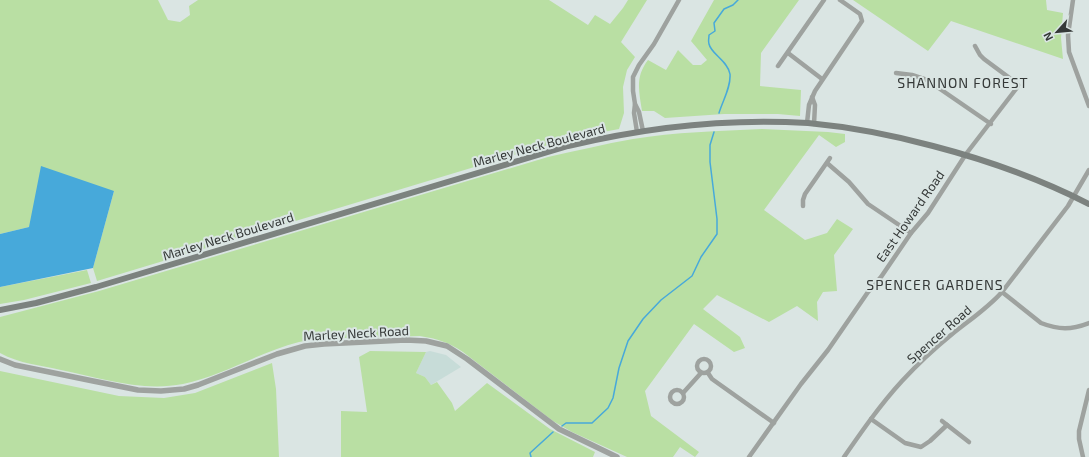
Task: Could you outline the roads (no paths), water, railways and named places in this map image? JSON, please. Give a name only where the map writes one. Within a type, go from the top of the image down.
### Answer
[{"type":"main road","name":"Marley Neck Boulevard","points":[[0,310],[36,303],[83,291],[547,152],[640,131],[701,124],[752,122],[811,124],[883,134],[966,154],[1018,172],[1089,204]]},
{"type":"street","points":[[640,131],[639,112],[635,104],[633,84],[636,71],[654,44],[679,0]]},
{"type":"street","points":[[778,66],[824,0]]},
{"type":"street","points":[[811,124],[809,105],[812,97],[822,79],[862,21],[862,16],[860,14],[840,0]]},
{"type":"street","points":[[1073,0],[1068,34],[1069,52],[1088,97],[1089,106]]},
{"type":"street","name":"East Howard Road","points":[[749,457],[801,384],[828,350],[868,292],[881,277],[911,233],[928,213],[966,154],[991,124],[1018,85],[984,60],[980,56],[975,46]]},
{"type":"street","points":[[788,53],[822,79]]},
{"type":"street","points":[[896,73],[912,75],[927,80],[991,124]]},
{"type":"street","points":[[803,206],[805,194],[830,158]]},
{"type":"street","points":[[827,163],[849,182],[868,204],[911,233]]},
{"type":"street","name":"Spencer Road","points":[[844,457],[902,381],[951,335],[993,303],[1050,230],[1074,196],[1089,170]]},
{"type":"street","points":[[1002,292],[1041,322],[1049,326],[1072,328],[1089,323]]},
{"type":"street","name":"Marley Neck Road","points":[[0,359],[15,365],[77,378],[138,390],[161,391],[184,389],[198,385],[276,354],[305,346],[406,340],[432,342],[447,346],[467,359],[558,429],[617,457]]},
{"type":"street","points":[[701,373],[697,367],[698,364],[700,361],[706,360],[709,361],[712,367],[708,373]]},
{"type":"street","points":[[683,392],[701,373],[708,373]]},
{"type":"street","points":[[708,373],[712,379],[774,423]]},
{"type":"street","points":[[1083,457],[1079,439],[1079,431],[1089,390]]},
{"type":"street","points":[[872,419],[905,443],[921,447],[930,441],[947,425]]},
{"type":"street","points":[[942,421],[969,442]]},
{"type":"water","points":[[41,166],[114,191],[93,268],[0,287],[0,234],[29,227]]},
{"type":"waterway","points":[[719,113],[728,89],[730,74],[729,69],[723,61],[710,48],[709,35],[715,31],[714,23],[724,9],[733,5],[738,0]]},
{"type":"waterway","points":[[562,426],[566,423],[592,423],[608,408],[613,398],[619,368],[628,341],[643,319],[661,300],[692,276],[701,257],[717,234],[717,219],[710,162],[710,145],[714,132]]},
{"type":"waterway","points":[[531,457],[530,453],[553,432]]},
{"type":"district","name":"SHANNON FOREST","points":[[963,83]]},
{"type":"district","name":"SPENCER GARDENS","points":[[935,285]]}]
